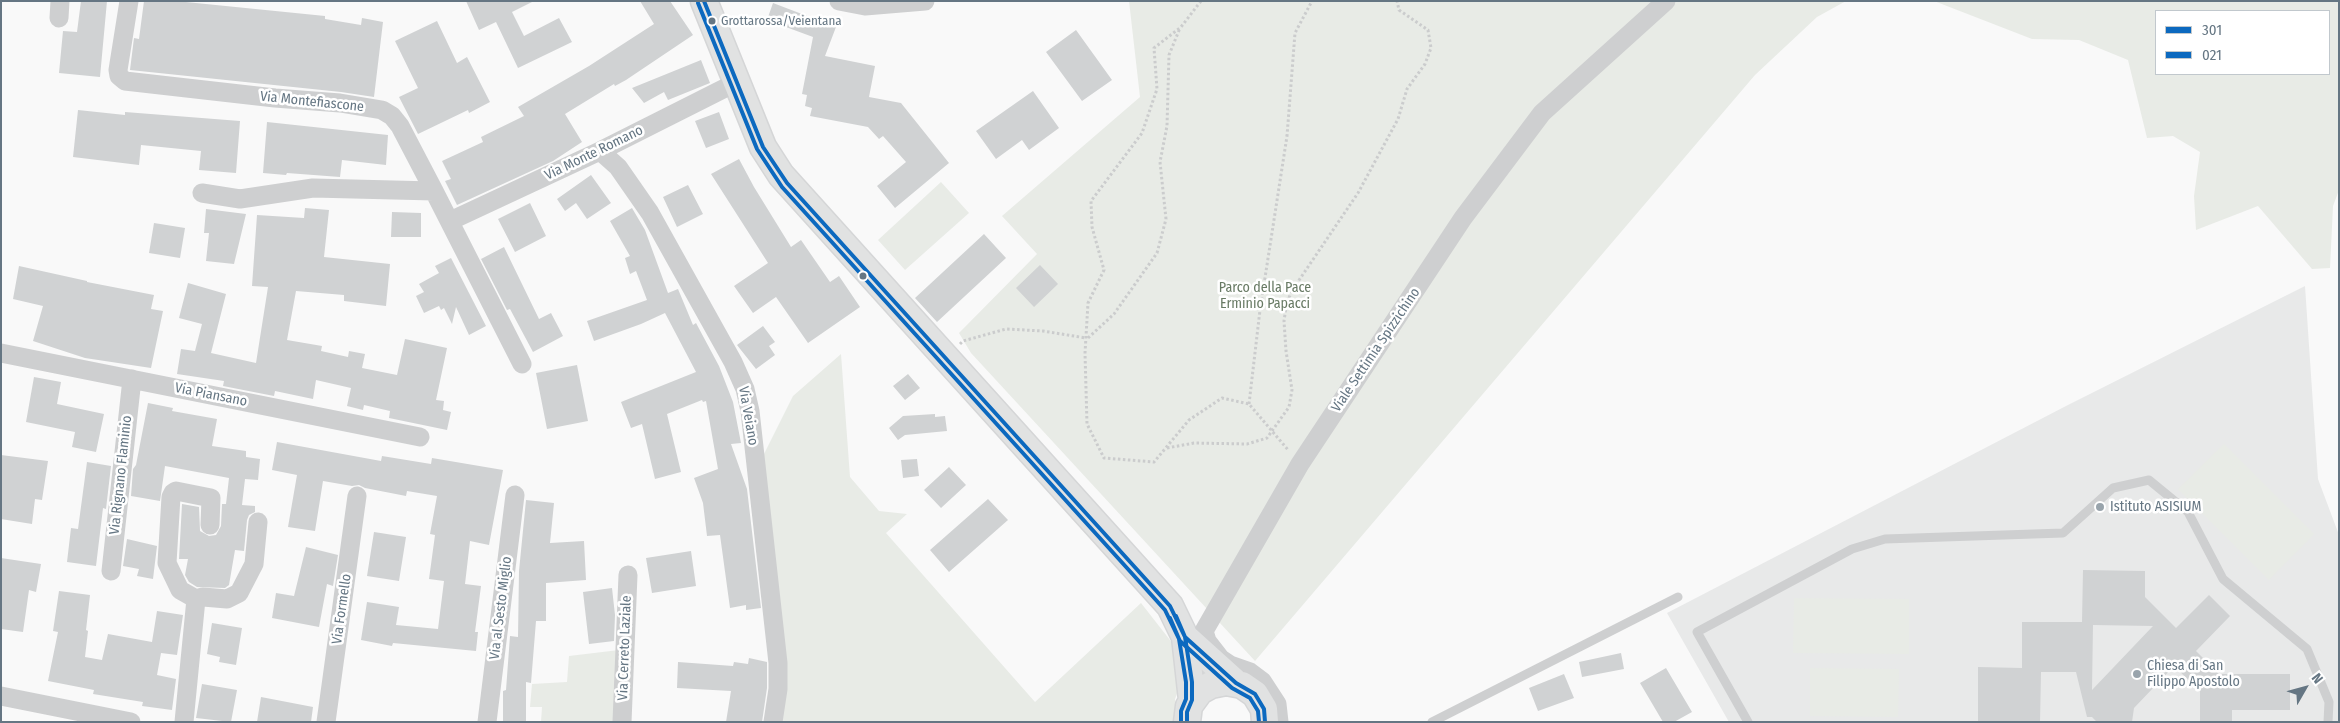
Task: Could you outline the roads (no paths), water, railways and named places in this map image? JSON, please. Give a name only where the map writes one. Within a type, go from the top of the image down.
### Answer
[{"type":"street","name":"Via Montefiascone","points":[[128,1],[118,70],[122,80],[134,84],[340,103],[382,110],[392,116],[399,124],[450,221],[522,364]]},
{"type":"street","points":[[704,1],[764,147],[787,183],[1170,606],[1185,637],[1190,711]]},
{"type":"street","points":[[839,1],[865,6],[925,1]]},
{"type":"street","name":"Viale Settimia Spizzichino","points":[[1279,722],[1277,704],[1262,681],[1250,672],[1230,665],[1221,659],[1207,641],[1204,631],[1300,464],[1463,218],[1542,113],[1666,1]]},
{"type":"street","name":"Via Monte Romano","points":[[450,221],[737,82]]},
{"type":"street","name":"Via Veiano","points":[[600,150],[618,167],[650,213],[734,362],[745,389],[750,411],[778,662],[778,689],[773,722]]},
{"type":"street","points":[[202,193],[240,199],[312,188],[434,191]]},
{"type":"street","name":"Via Piansano","points":[[1,353],[420,437]]},
{"type":"street","name":"Via Rignano Flaminio","points":[[111,571],[132,379]]},
{"type":"street","points":[[196,599],[180,590],[166,564],[170,497],[173,493],[176,491],[211,498],[210,526]]},
{"type":"street","name":"Via al Sesto Miglio","points":[[487,722],[515,495]]},
{"type":"street","name":"Via Formello","points":[[326,722],[358,496]]},
{"type":"street","points":[[196,599],[203,596],[227,599],[239,593],[254,564],[258,522]]},
{"type":"street","name":"Via Cerreto Laziale","points":[[622,722],[628,575]]},
{"type":"street","points":[[184,722],[196,599]]},
{"type":"street","points":[[1185,637],[1236,683]]},
{"type":"street","points":[[1190,711],[1200,691],[1219,682],[1236,683],[1246,687],[1255,694],[1264,709],[1266,722]]},
{"type":"street","points":[[1,696],[131,722]]},
{"type":"lane","points":[[1748,722],[1696,632],[1852,549],[1885,539],[2062,533],[2113,488],[2149,480],[2188,512],[2223,579],[2307,649],[2329,702],[2328,722]]},
{"type":"lane","points":[[1432,722],[1678,597]]},
{"type":"place","name":"Grottarossa/Veientana","points":[[712,21]]},
{"type":"place","name":"Istituto ASISIUM","points":[[2100,507]]},
{"type":"place","name":"Chiesa di San Filippo Apostolo","points":[[2137,674]]},
{"type":"park label","name":"Parco della Pace Erminio Papacci","points":[[1265,296]]}]
